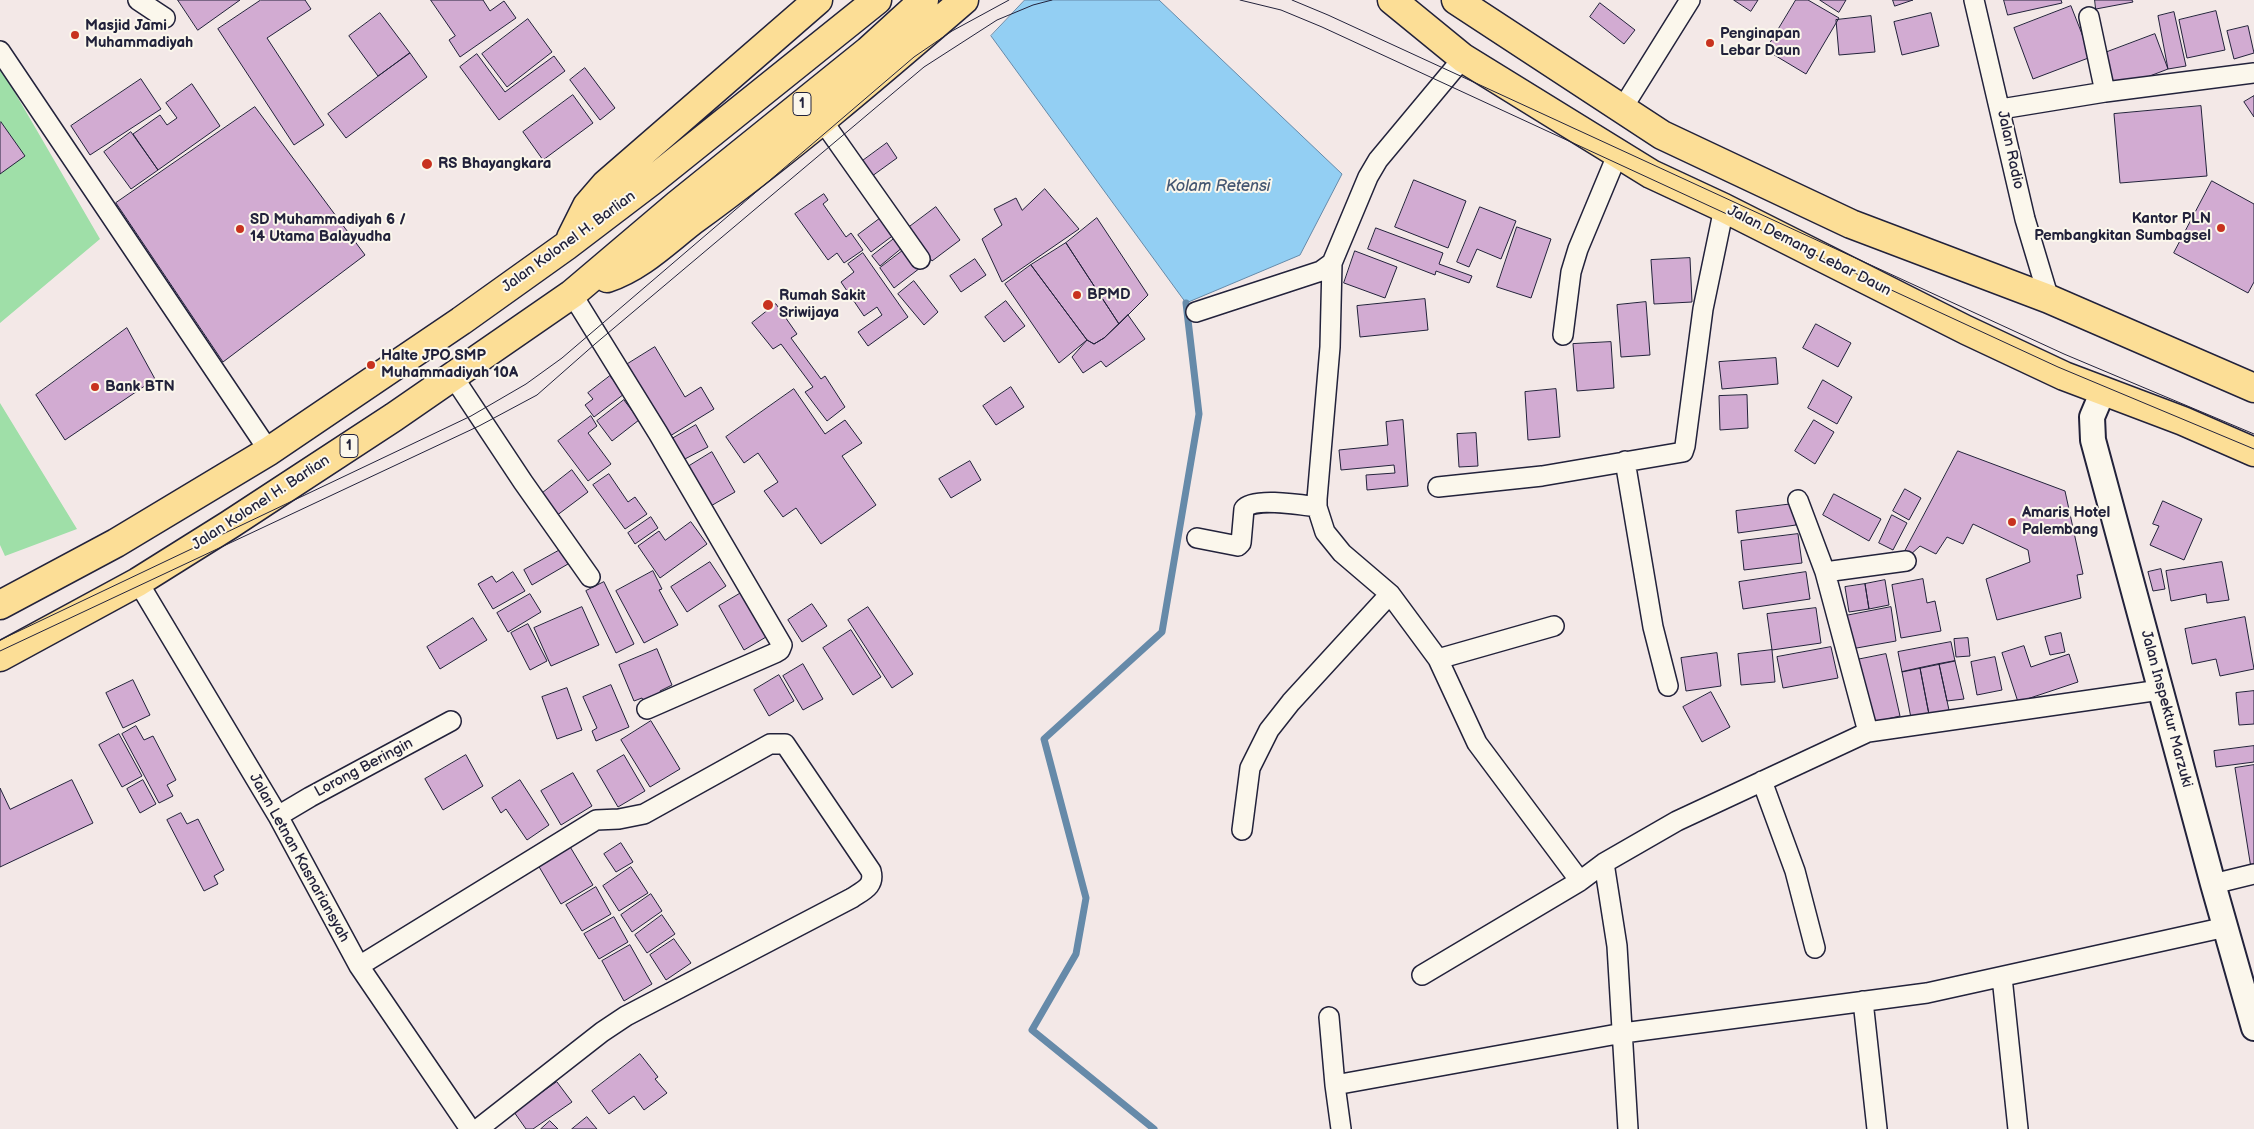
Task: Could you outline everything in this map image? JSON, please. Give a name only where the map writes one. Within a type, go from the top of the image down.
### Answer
[{"type":"highway","name":"Jalan Kolonel H. Barlian","points":[[0,605],[116,543],[269,450],[461,321],[566,246],[654,179],[877,0]]},
{"type":"highway","name":"Jalan Kolonel H. Barlian","points":[[0,657],[138,582],[306,474],[577,290],[677,205],[868,52],[924,0]]},
{"type":"highway","points":[[577,290],[623,272],[648,257],[736,190],[964,0]]},
{"type":"highway","name":"Jalan Demang Lebar Daun","points":[[1392,0],[1463,58],[1651,174],[1724,208],[1966,330],[2064,376],[2183,421],[2254,452]]},
{"type":"highway","points":[[1456,0],[1662,135],[1851,224],[2049,299],[2253,384]]},
{"type":"highway","points":[[566,246],[587,206],[606,184],[805,4]]},
{"type":"street","points":[[138,0],[165,18]]},
{"type":"street","points":[[1622,109],[1690,0]]},
{"type":"street","name":"Jalan Radio","points":[[1974,0],[2001,109],[2025,219],[2049,299]]},
{"type":"street","points":[[2089,17],[2105,92]]},
{"type":"street","points":[[0,51],[269,450]]},
{"type":"street","points":[[1463,58],[1378,160],[1368,177],[1332,263],[1330,347],[1317,507],[1324,532],[1336,546],[1390,594],[1438,659],[1477,743],[1580,881]]},
{"type":"street","points":[[2001,109],[2105,92],[2254,73]]},
{"type":"street","points":[[822,120],[920,259]]},
{"type":"street","points":[[1563,335],[1571,272],[1578,249],[1618,153]]},
{"type":"street","points":[[1438,487],[1542,476],[1626,461],[1676,455],[1684,450],[1703,309],[1724,208]]},
{"type":"street","points":[[1196,312],[1321,271],[1332,263]]},
{"type":"street","points":[[577,290],[782,645],[780,650],[775,653],[647,709]]},
{"type":"street","points":[[452,375],[523,482],[590,577]]},
{"type":"street","name":"Jalan Inspektur Marzuki","points":[[2103,391],[2092,418],[2091,430],[2160,690],[2254,1028]]},
{"type":"street","points":[[1626,461],[1653,627],[1668,686]]},
{"type":"street","points":[[1798,500],[1824,572],[1868,732]]},
{"type":"street","points":[[1197,538],[1238,546],[1240,543],[1244,508],[1249,504],[1282,503],[1317,507]]},
{"type":"street","points":[[1824,572],[1906,560]]},
{"type":"street","name":"Jalan Letnan Kasnariansyah","points":[[138,582],[278,816],[359,966],[470,1129]]},
{"type":"street","points":[[1242,830],[1250,768],[1270,730],[1291,702],[1390,594]]},
{"type":"street","points":[[1438,659],[1554,626]]},
{"type":"street","points":[[1422,975],[1580,881],[1604,864],[1677,822],[1868,732],[2160,690]]},
{"type":"street","name":"Lorong Beringin","points":[[278,816],[452,721]]},
{"type":"street","points":[[359,966],[596,820],[619,819],[644,814],[770,744],[785,744],[871,871],[873,879],[870,886],[852,898],[626,1016],[602,1032],[478,1129]]},
{"type":"street","points":[[1762,781],[1795,871],[1815,948]]},
{"type":"street","points":[[1604,864],[1617,946],[1628,1129]]},
{"type":"street","points":[[2213,884],[2254,874]]},
{"type":"street","points":[[1335,1085],[1622,1033],[1927,993],[2226,928]]},
{"type":"street","points":[[2002,977],[2018,1129]]},
{"type":"street","points":[[1863,1001],[1877,1129]]},
{"type":"street","points":[[1329,1017],[1341,1129]]},
{"type":"green space","points":[[0,67],[100,239],[0,323]]},
{"type":"green space","points":[[0,403],[77,529],[5,556],[0,545]]},
{"type":"water","name":"Kolam Retensi","points":[[1025,0],[1159,0],[1342,174],[1300,255],[1186,303],[991,36]]},
{"type":"building","points":[[178,0],[240,0],[198,30]]},
{"type":"building","points":[[261,0],[305,0],[311,9],[267,38],[324,125],[294,145],[218,29]]},
{"type":"building","points":[[431,0],[483,0],[490,11],[504,1],[516,18],[460,57],[449,40],[455,36]]},
{"type":"building","points":[[1734,0],[1758,0],[1751,11]]},
{"type":"building","points":[[1796,0],[1808,0],[1839,18],[1806,74],[1766,50]]},
{"type":"building","points":[[1820,0],[1846,0],[1839,12]]},
{"type":"building","points":[[1893,0],[1913,0],[1895,6]]},
{"type":"building","points":[[2004,0],[2061,0],[2062,3],[2008,15]]},
{"type":"building","points":[[2095,0],[2132,0],[2133,2],[2096,9]]},
{"type":"building","points":[[1600,3],[1635,30],[1624,44],[1590,17]]},
{"type":"building","points":[[2071,6],[2091,57],[2033,79],[2014,28]]},
{"type":"building","points":[[2216,11],[2225,50],[2187,58],[2179,20]]},
{"type":"building","points":[[2174,12],[2186,66],[2168,69],[2158,16]]},
{"type":"building","points":[[380,13],[410,53],[378,76],[349,36]]},
{"type":"building","points":[[1931,13],[1939,46],[1902,55],[1894,22]]},
{"type":"building","points":[[1871,16],[1875,52],[1839,55],[1836,20]]},
{"type":"building","points":[[528,19],[552,52],[507,87],[482,54]]},
{"type":"building","points":[[2248,26],[2254,53],[2234,59],[2227,31]]},
{"type":"building","points":[[2155,34],[2168,69],[2116,89],[2102,54]]},
{"type":"building","points":[[410,53],[427,77],[346,138],[328,114]]},
{"type":"building","points":[[477,54],[505,92],[554,56],[565,71],[499,120],[460,67]]},
{"type":"building","points":[[585,68],[615,108],[600,120],[570,80]]},
{"type":"building","points":[[141,79],[161,109],[90,155],[71,126]]},
{"type":"building","points":[[192,84],[220,126],[158,170],[133,134],[160,115],[167,125],[177,118],[166,103]]},
{"type":"building","points":[[573,95],[593,123],[543,160],[523,132]]},
{"type":"building","points":[[2254,96],[2254,117],[2244,102]]},
{"type":"building","points":[[2201,106],[2207,176],[2120,183],[2114,114]]},
{"type":"building","name":"SD Muhammadiyah 6 / 14 Utama Balayudha","points":[[255,107],[365,255],[223,362],[116,203]]},
{"type":"building","points":[[0,123],[25,156],[0,174]]},
{"type":"building","points":[[131,132],[158,170],[131,189],[104,152]]},
{"type":"building","points":[[887,143],[897,158],[868,179],[857,165]]},
{"type":"building","points":[[1414,180],[1466,201],[1448,248],[1395,227]]},
{"type":"building","name":"Kantor PLN Pembangkitan Sumbagsel","points":[[2212,181],[2254,204],[2254,282],[2248,293],[2174,253]]},
{"type":"building","points":[[1045,189],[1079,229],[1002,282],[982,239],[1002,225],[994,209],[1016,198],[1022,210]]},
{"type":"building","points":[[824,194],[828,200],[823,204],[846,237],[851,233],[863,250],[844,263],[837,253],[828,260],[795,214]]},
{"type":"building","points":[[936,207],[960,240],[932,261],[908,228]]},
{"type":"building","points":[[1480,207],[1516,221],[1501,259],[1477,249],[1469,267],[1457,262]]},
{"type":"building","points":[[882,217],[895,234],[871,252],[858,235]]},
{"type":"building","points":[[1097,218],[1148,295],[1119,324],[1066,243]]},
{"type":"building","points":[[1517,227],[1551,239],[1531,298],[1497,287]]},
{"type":"building","points":[[1376,228],[1443,253],[1439,264],[1472,276],[1469,283],[1436,271],[1435,275],[1368,249]]},
{"type":"building","points":[[895,238],[903,247],[880,266],[872,256]]},
{"type":"building","name":"BPMD","points":[[1066,243],[1119,324],[1104,338],[1094,344],[1087,340],[1031,265]]},
{"type":"building","points":[[905,249],[920,268],[894,288],[880,268]]},
{"type":"building","points":[[1355,251],[1397,267],[1385,298],[1344,283]]},
{"type":"building","points":[[863,253],[908,317],[868,346],[858,332],[882,315],[877,307],[864,316],[841,282],[854,272],[848,264]]},
{"type":"building","points":[[1690,258],[1692,302],[1654,304],[1651,260]]},
{"type":"building","points":[[975,259],[986,275],[961,292],[950,276]]},
{"type":"building","points":[[1031,265],[1087,340],[1059,363],[1005,284]]},
{"type":"building","points":[[914,281],[938,312],[924,325],[898,294]]},
{"type":"building","points":[[1425,299],[1428,330],[1360,337],[1357,306]]},
{"type":"building","points":[[1006,301],[1025,326],[1004,342],[985,317]]},
{"type":"building","points":[[1646,302],[1650,355],[1621,357],[1617,305]]},
{"type":"building","points":[[776,304],[797,334],[791,338],[821,379],[825,376],[845,407],[827,421],[805,392],[813,387],[781,344],[773,349],[752,323]]},
{"type":"building","points":[[1128,315],[1145,339],[1106,367],[1101,361],[1083,373],[1072,357],[1087,340],[1094,344],[1104,338]]},
{"type":"building","points":[[1816,324],[1851,343],[1838,367],[1803,348]]},
{"type":"building","name":"Bank BTN","points":[[127,328],[155,379],[65,440],[36,395]]},
{"type":"building","points":[[1611,342],[1614,388],[1577,391],[1573,344]]},
{"type":"building","points":[[655,347],[685,397],[701,387],[714,409],[670,436],[626,365]]},
{"type":"building","points":[[1776,358],[1778,384],[1722,389],[1719,362]]},
{"type":"building","points":[[610,376],[624,394],[594,417],[585,405],[593,399],[588,393]]},
{"type":"building","points":[[1823,380],[1852,397],[1837,424],[1808,408]]},
{"type":"building","points":[[1011,387],[1024,407],[996,425],[983,406]]},
{"type":"building","points":[[794,389],[825,434],[845,420],[862,443],[842,456],[876,505],[821,544],[796,508],[783,517],[764,491],[778,482],[758,453],[744,463],[726,437]]},
{"type":"building","points":[[1556,389],[1560,437],[1528,440],[1525,392]]},
{"type":"building","points":[[1747,395],[1748,428],[1720,430],[1719,396]]},
{"type":"building","points":[[624,400],[639,420],[612,441],[597,421]]},
{"type":"building","points":[[591,416],[597,426],[588,433],[611,464],[588,481],[558,441]]},
{"type":"building","points":[[1403,420],[1408,486],[1367,490],[1366,475],[1395,473],[1394,465],[1341,470],[1339,450],[1388,445],[1386,422]]},
{"type":"building","points":[[1814,420],[1834,432],[1815,464],[1795,451]]},
{"type":"building","points":[[696,425],[708,447],[681,461],[670,440]]},
{"type":"building","points":[[1476,433],[1478,466],[1459,467],[1457,434]]},
{"type":"building","points":[[1958,451],[2065,491],[2083,574],[2077,575],[2081,598],[1997,620],[1986,579],[2030,562],[2028,550],[1973,524],[1963,544],[1947,537],[1936,554],[1920,546],[1909,556],[1904,553]]},
{"type":"building","points":[[712,452],[735,492],[709,507],[686,468]]},
{"type":"building","points":[[970,461],[981,480],[951,498],[939,479]]},
{"type":"building","points":[[572,470],[588,492],[556,516],[540,495]]},
{"type":"building","points":[[609,474],[628,502],[635,497],[647,514],[625,529],[593,485]]},
{"type":"building","points":[[1905,489],[1921,498],[1909,520],[1893,511]]},
{"type":"building","points":[[1834,494],[1881,519],[1869,541],[1823,515]]},
{"type":"building","points":[[2163,501],[2202,519],[2184,560],[2150,545],[2159,526],[2153,524]]},
{"type":"building","points":[[1793,504],[1796,525],[1738,533],[1736,511]]},
{"type":"building","points":[[1892,515],[1907,523],[1893,550],[1879,543]]},
{"type":"building","points":[[651,517],[658,528],[635,544],[628,533]]},
{"type":"building","points":[[691,522],[707,544],[660,578],[638,546],[659,531],[665,540]]},
{"type":"building","points":[[1798,534],[1802,563],[1744,570],[1741,541]]},
{"type":"building","points":[[560,550],[568,564],[532,585],[524,570]]},
{"type":"building","points":[[710,562],[726,586],[687,612],[671,587]]},
{"type":"building","points":[[2222,562],[2229,600],[2207,603],[2206,594],[2171,601],[2166,571]]},
{"type":"building","points":[[2161,569],[2165,589],[2153,591],[2148,572]]},
{"type":"building","points":[[653,571],[662,589],[659,590],[678,625],[644,643],[616,591]]},
{"type":"building","points":[[513,572],[525,591],[493,609],[478,584],[492,576],[496,582]]},
{"type":"building","points":[[1806,572],[1810,599],[1743,609],[1739,582]]},
{"type":"building","points":[[1923,579],[1927,603],[1935,601],[1941,631],[1901,638],[1892,585]]},
{"type":"building","points":[[1885,580],[1889,605],[1869,609],[1865,584]]},
{"type":"building","points":[[604,582],[634,644],[616,653],[586,591]]},
{"type":"building","points":[[1865,584],[1869,609],[1849,612],[1845,587]]},
{"type":"building","points":[[741,593],[766,637],[744,650],[719,606]]},
{"type":"building","points":[[530,594],[541,612],[508,632],[497,613]]},
{"type":"building","points":[[812,604],[827,626],[802,642],[788,620]]},
{"type":"building","points":[[582,607],[599,645],[551,666],[534,628]]},
{"type":"building","points":[[868,607],[913,674],[892,688],[848,620]]},
{"type":"building","points":[[1891,607],[1896,641],[1851,649],[1845,616]]},
{"type":"building","points":[[1816,608],[1821,643],[1772,650],[1767,614]]},
{"type":"building","points":[[2245,617],[2254,669],[2220,676],[2216,659],[2192,664],[2185,629]]},
{"type":"building","points":[[473,618],[487,640],[440,669],[427,647]]},
{"type":"building","points":[[528,624],[547,661],[530,670],[511,633]]},
{"type":"building","points":[[851,630],[881,677],[853,695],[823,648]]},
{"type":"building","points":[[2061,633],[2065,652],[2050,655],[2045,637]]},
{"type":"building","points":[[1968,638],[1970,656],[1956,657],[1954,639]]},
{"type":"building","points":[[1951,642],[1955,661],[1902,672],[1898,652]]},
{"type":"building","points":[[2024,646],[2031,667],[2069,654],[2078,682],[2018,702],[2002,653]]},
{"type":"building","points":[[1831,647],[1838,678],[1783,688],[1777,657]]},
{"type":"building","points":[[657,649],[672,685],[660,691],[663,698],[646,706],[642,698],[634,701],[619,665]]},
{"type":"building","points":[[1772,650],[1775,682],[1741,685],[1738,654]]},
{"type":"building","points":[[1717,653],[1721,686],[1686,691],[1681,658]]},
{"type":"building","points":[[1886,654],[1900,716],[1870,723],[1856,660]]},
{"type":"building","points":[[1995,657],[2002,690],[1977,695],[1971,662]]},
{"type":"building","points":[[1955,661],[1964,699],[1947,701],[1939,664]]},
{"type":"building","points":[[803,664],[823,699],[803,710],[783,676]]},
{"type":"building","points":[[1939,664],[1949,710],[1929,714],[1920,668]]},
{"type":"building","points":[[1920,668],[1930,720],[1912,723],[1902,672]]},
{"type":"building","points":[[779,675],[794,701],[769,716],[754,690]]},
{"type":"building","points":[[133,680],[150,715],[123,728],[106,693]]},
{"type":"building","points":[[611,685],[629,727],[596,741],[592,731],[597,728],[583,697]]},
{"type":"building","points":[[567,688],[582,730],[557,739],[542,697]]},
{"type":"building","points":[[2254,691],[2254,724],[2239,725],[2236,693]]},
{"type":"building","points":[[1711,692],[1730,727],[1702,742],[1683,707]]},
{"type":"building","points":[[651,721],[680,769],[650,787],[621,740]]},
{"type":"building","points":[[136,726],[144,740],[153,736],[176,780],[167,785],[173,796],[159,803],[122,734]]},
{"type":"building","points":[[119,734],[142,776],[122,787],[99,745]]},
{"type":"building","points":[[2254,746],[2254,762],[2216,767],[2214,751]]},
{"type":"building","points":[[466,755],[483,786],[443,810],[425,779]]},
{"type":"building","points":[[624,755],[645,791],[618,807],[597,771]]},
{"type":"building","points":[[2254,765],[2254,868],[2251,868],[2235,768]]},
{"type":"building","points":[[573,773],[592,806],[561,825],[541,791]]},
{"type":"building","points":[[72,780],[93,823],[0,867],[0,788],[10,809]]},
{"type":"building","points":[[143,780],[156,804],[140,813],[127,789]]},
{"type":"building","points":[[520,780],[549,825],[527,840],[506,809],[501,813],[492,798]]},
{"type":"building","points":[[181,813],[187,824],[198,819],[224,870],[214,876],[218,884],[204,891],[167,820]]},
{"type":"building","points":[[621,843],[633,862],[616,872],[604,854]]},
{"type":"building","points":[[569,845],[593,885],[561,904],[538,865]]},
{"type":"building","points":[[631,867],[648,893],[619,911],[603,886]]},
{"type":"building","points":[[596,887],[611,914],[582,931],[566,905]]},
{"type":"building","points":[[651,894],[662,911],[632,932],[621,915]]},
{"type":"building","points":[[662,915],[675,934],[647,953],[635,935]]},
{"type":"building","points":[[614,917],[628,942],[599,959],[584,934]]},
{"type":"building","points":[[674,939],[691,963],[666,980],[650,955]]},
{"type":"building","points":[[630,945],[652,984],[624,1001],[602,961]]},
{"type":"building","points":[[640,1054],[658,1077],[655,1079],[667,1093],[644,1110],[634,1096],[609,1114],[592,1091]]},
{"type":"building","points":[[557,1082],[572,1102],[533,1129],[526,1129],[514,1112]]},
{"type":"building","points":[[587,1117],[597,1129],[572,1129]]},
{"type":"building","points":[[550,1121],[558,1129],[541,1129]]},
{"type":"waterway","points":[[1154,1129],[1032,1030],[1076,954],[1086,898],[1044,739],[1162,632],[1199,414],[1186,303]]},
{"type":"tram line","points":[[0,640],[471,416],[526,384],[562,358],[914,57],[952,31],[1009,0]]},
{"type":"tram line","points":[[0,651],[479,426],[537,395],[924,67],[997,20],[1033,5],[1052,0]]},
{"type":"tram line","points":[[1240,0],[1281,10],[1322,27],[2058,367],[2254,449]]},
{"type":"tram line","points":[[1292,0],[2064,354],[2254,434]]},
{"type":"place","name":"Masjid Jami Muhammadiyah","points":[[75,35]]},
{"type":"place","name":"Penginapan Lebar Daun","points":[[1710,43]]},
{"type":"place","name":"RS Bhayangkara","points":[[427,164]]},
{"type":"place","name":"Kantor PLN Pembangkitan Sumbagsel","points":[[2221,228]]},
{"type":"place","name":"SD Muhammadiyah 6 / 14 Utama Balayudha","points":[[240,229]]},
{"type":"place","name":"BPMD","points":[[1077,295]]},
{"type":"place","name":"Rumah Sakit Sriwijaya","points":[[768,305]]},
{"type":"place","name":"Halte JPO SMP Muhammadiyah 10A","points":[[371,365]]},
{"type":"place","name":"Bank BTN","points":[[95,387]]},
{"type":"place","name":"Amaris Hotel Palembang","points":[[2012,522]]}]
